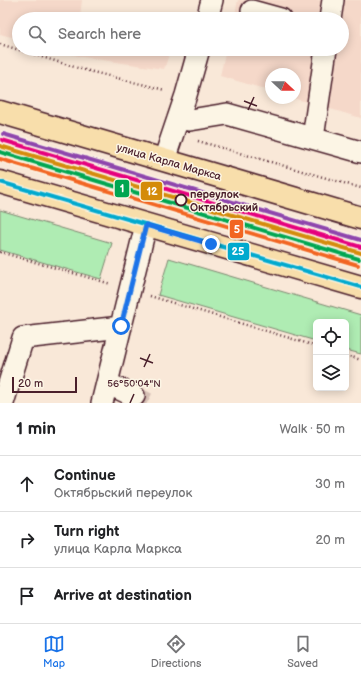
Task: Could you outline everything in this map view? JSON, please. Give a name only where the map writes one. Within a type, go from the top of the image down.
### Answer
[{"type":"main road","name":"улица Карла Маркса","points":[[0,112],[361,218]]},
{"type":"main road","points":[[0,182],[361,287]]},
{"type":"street","points":[[209,12],[212,0]]},
{"type":"street","points":[[331,12],[333,0]]},
{"type":"street","points":[[164,160],[186,95],[196,56]]},
{"type":"street","points":[[313,138],[325,56]]},
{"type":"street","points":[[178,119],[190,120],[227,114],[361,152]]},
{"type":"street","points":[[134,396],[105,393],[146,225]]},
{"type":"street","points":[[3,403],[23,338],[121,326]]},
{"type":"path","points":[[0,44],[12,48]]},
{"type":"path","points":[[39,56],[81,69],[186,95]]},
{"type":"path","points":[[195,141],[361,188]]},
{"type":"path","points":[[0,252],[313,345]]},
{"type":"path","points":[[349,356],[361,360]]},
{"type":"shaded area","points":[[0,0],[82,0],[81,12],[12,12],[12,37],[0,34]]},
{"type":"shaded area","points":[[238,0],[361,0],[361,118],[301,100],[301,68],[265,68],[265,89],[220,76],[224,56],[349,56],[349,12],[235,12]]},
{"type":"shaded area","points":[[78,56],[169,56],[164,69]]},
{"type":"green space","points":[[0,210],[112,243],[101,279],[0,250]]},
{"type":"green space","points":[[169,258],[361,315],[361,354],[349,351],[349,319],[313,319],[313,340],[158,295]]},
{"type":"tunnel","points":[[134,396],[147,403]]},
{"type":"transit line","points":[[3,134],[361,240]]},
{"type":"transit line","points":[[2,140],[361,247]]},
{"type":"transit line","name":"12","points":[[0,146],[361,253]]},
{"type":"transit line","name":"5","points":[[0,159],[358,265]]},
{"type":"transit line","name":"25","points":[[0,182],[361,287]]},
{"type":"tram line","name":"1","points":[[0,152],[359,259]]},
{"type":"place","name":"переулок Октябрьский","points":[[181,200]]},
{"type":"route","points":[[121,326],[146,225],[211,244]]}]
